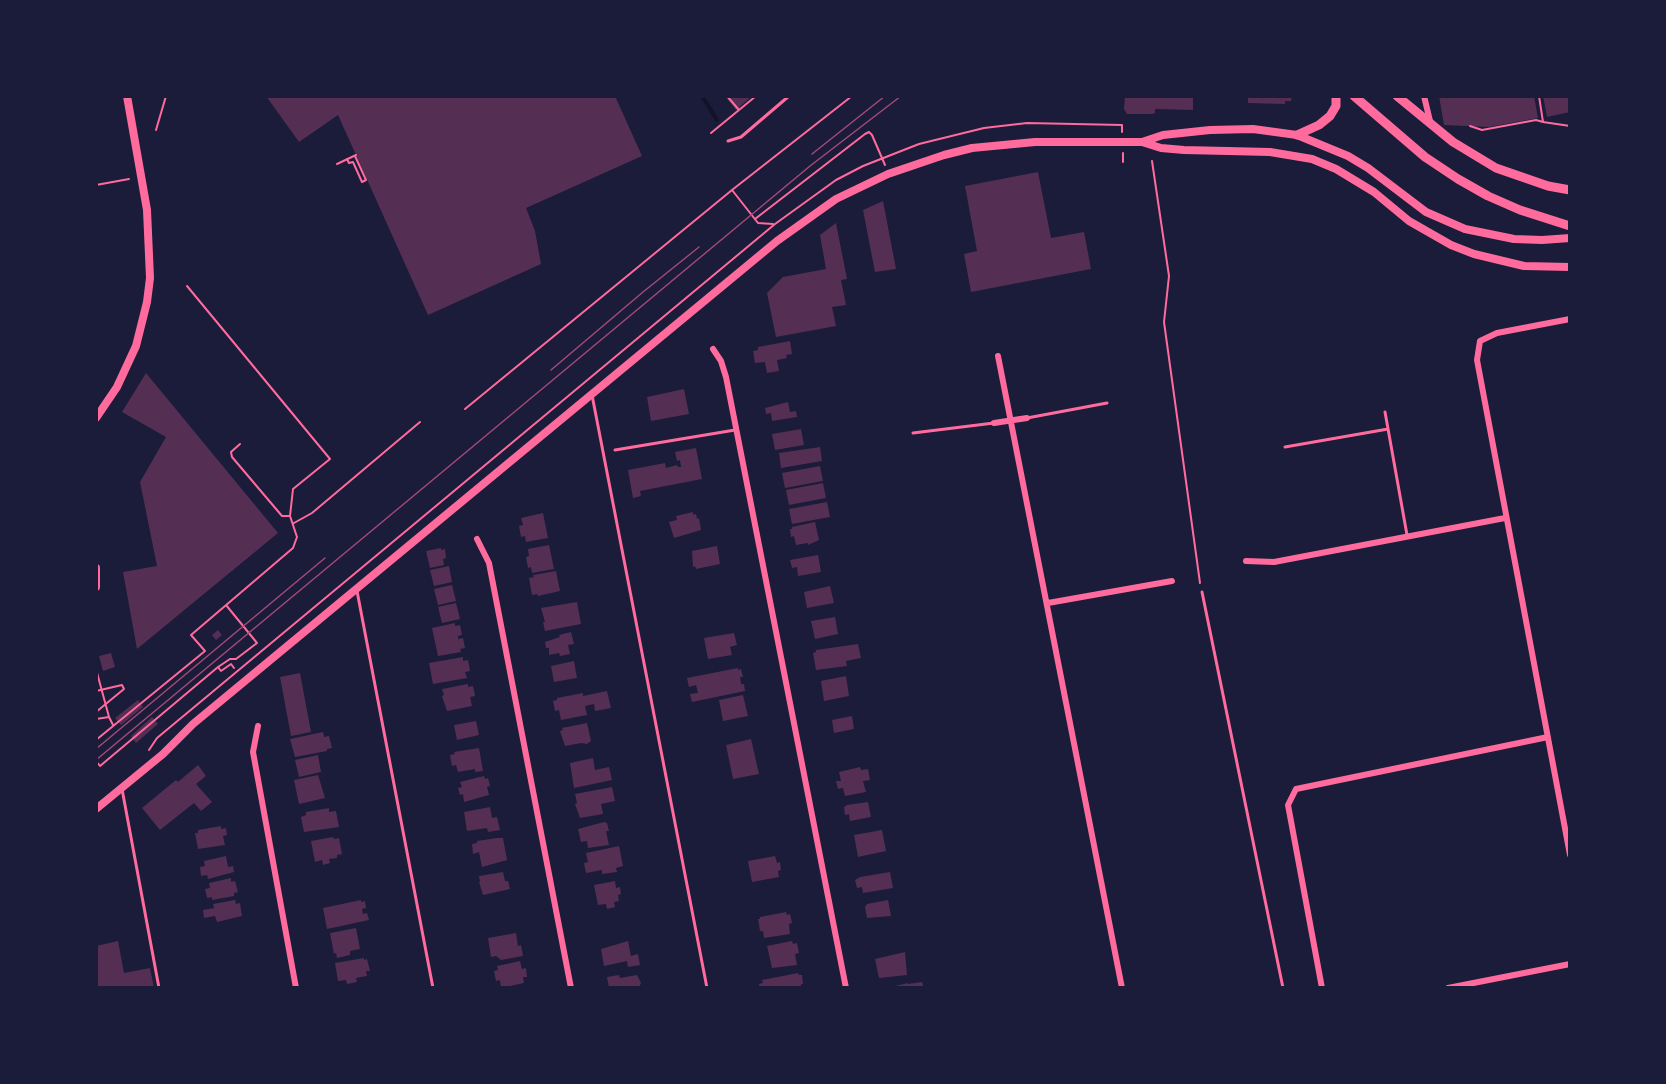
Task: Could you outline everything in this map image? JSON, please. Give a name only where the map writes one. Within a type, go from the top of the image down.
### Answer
[{"type":"main road","points":[[1297,135],[1319,125],[1330,116],[1336,106],[1336,96]]},
{"type":"main road","points":[[1354,96],[1425,157],[1458,179],[1520,210],[1570,226]]},
{"type":"main road","points":[[1397,96],[1453,142],[1496,168],[1548,186],[1570,190]]},
{"type":"street","points":[[96,418],[117,387],[136,346],[147,302],[150,278],[150,236],[141,169],[127,96]]},
{"type":"street","points":[[1424,96],[1430,125]]},
{"type":"street","points":[[1142,142],[1163,135],[1210,130],[1253,129],[1297,135],[1348,156],[1368,168],[1426,212],[1465,229],[1514,239],[1570,238]]},
{"type":"street","points":[[96,809],[163,754],[193,724],[357,591],[774,243],[836,199],[888,174],[944,155],[1003,144],[1035,142],[1142,142],[1161,148],[1270,152],[1312,159],[1355,180],[1374,192],[1409,221],[1451,245],[1492,259],[1524,266],[1570,267]]},
{"type":"street","points":[[1570,319],[1497,333],[1480,341],[1477,360],[1570,855]]},
{"type":"street","points":[[712,349],[721,361],[726,377],[846,988]]},
{"type":"street","points":[[998,356],[1122,988]]},
{"type":"street","points":[[994,423],[1027,418]]},
{"type":"street","points":[[1246,561],[1274,562],[1505,518]]},
{"type":"street","points":[[477,539],[489,563],[571,988]]},
{"type":"street","points":[[96,568],[96,587]]},
{"type":"street","points":[[1048,603],[1172,581]]},
{"type":"street","points":[[258,726],[253,752],[296,988]]},
{"type":"street","points":[[1322,988],[1288,805],[1296,789],[1548,738]]},
{"type":"street","points":[[1448,988],[1570,964]]},
{"type":"lane","points":[[728,141],[741,136],[789,96]]},
{"type":"lane","points":[[592,394],[707,988]]},
{"type":"lane","points":[[1027,418],[1107,403]]},
{"type":"lane","points":[[1385,412],[1407,536]]},
{"type":"lane","points":[[913,433],[994,423]]},
{"type":"lane","points":[[1285,447],[1388,429]]},
{"type":"lane","points":[[615,450],[736,430]]},
{"type":"lane","points":[[357,591],[433,988]]},
{"type":"lane","points":[[1202,592],[1282,988]]},
{"type":"lane","points":[[122,788],[159,988]]},
{"type":"path","points":[[156,130],[166,96]]},
{"type":"path","points":[[727,96],[739,110]]},
{"type":"path","points":[[711,133],[756,96]]},
{"type":"path","points":[[465,408],[732,190],[852,96]]},
{"type":"path","points":[[1539,96],[1544,122]]},
{"type":"path","points":[[1470,126],[1482,130],[1536,120],[1570,126]]},
{"type":"path","points":[[755,219],[869,132],[888,174]]},
{"type":"path","points":[[337,164],[347,159],[356,155],[366,180],[362,182],[353,162],[349,164],[347,159]]},
{"type":"path","points":[[1152,161],[1169,276],[1164,322],[1202,592]]},
{"type":"path","points":[[96,185],[129,179]]},
{"type":"path","points":[[732,190],[758,223],[775,224],[774,243]]},
{"type":"path","points":[[96,740],[205,651],[191,634],[293,548],[297,537],[290,516],[293,489],[330,459],[187,286]]},
{"type":"path","points":[[292,524],[312,513],[420,422]]},
{"type":"path","points":[[240,444],[231,452],[232,457],[281,515],[290,516]]},
{"type":"path","points":[[96,761],[100,766],[218,667],[230,659],[236,659],[257,642],[226,605]]},
{"type":"path","points":[[218,667],[221,671],[231,664],[234,668]]},
{"type":"path","points":[[96,669],[113,725]]},
{"type":"path","points":[[96,691],[122,685],[124,689],[96,712]]},
{"type":"path","points":[[96,719],[109,717]]},
{"type":"building","points":[[266,96],[615,96],[642,156],[526,208],[535,231],[541,264],[428,315],[338,115],[299,142]]},
{"type":"building","points":[[725,96],[752,96],[736,110]]},
{"type":"building","points":[[1125,96],[1193,96],[1193,110],[1155,109],[1155,113],[1152,114],[1127,114],[1124,109]]},
{"type":"building","points":[[1248,96],[1292,96],[1291,101],[1285,101],[1285,104],[1248,103]]},
{"type":"building","points":[[1439,96],[1534,96],[1538,118],[1489,127],[1444,125]]},
{"type":"building","points":[[1543,96],[1570,96],[1570,112],[1547,117]]},
{"type":"building","points":[[1038,172],[1051,238],[1084,232],[1091,269],[971,292],[964,254],[977,251],[965,186]]},
{"type":"building","points":[[883,201],[896,269],[875,272],[863,210]]},
{"type":"building","points":[[836,223],[847,279],[841,280],[846,305],[832,307],[836,326],[776,337],[767,293],[783,277],[826,269],[820,235]]},
{"type":"building","points":[[790,341],[792,354],[786,355],[787,358],[777,360],[779,371],[767,373],[765,362],[755,363],[753,351],[758,350],[758,347]]},
{"type":"building","points":[[146,373],[278,533],[137,649],[123,572],[157,566],[140,482],[166,437],[122,412]]},
{"type":"building","points":[[684,389],[689,414],[651,421],[647,397]]},
{"type":"building","points":[[788,402],[790,412],[796,411],[797,417],[772,421],[771,413],[766,414],[765,408]]},
{"type":"building","points":[[801,429],[804,445],[775,450],[772,434]]},
{"type":"building","points":[[820,447],[822,461],[781,468],[779,453]]},
{"type":"building","points":[[696,448],[702,479],[640,491],[641,496],[633,498],[628,470],[665,463],[666,468],[677,465],[681,467],[675,452]]},
{"type":"building","points":[[820,466],[823,481],[785,488],[782,473]]},
{"type":"building","points":[[823,483],[826,498],[789,505],[786,490]]},
{"type":"building","points":[[827,502],[830,517],[792,524],[789,509]]},
{"type":"building","points":[[693,512],[697,519],[699,518],[701,530],[674,538],[669,522],[677,520],[676,516]]},
{"type":"building","points":[[543,513],[548,538],[526,542],[525,536],[521,537],[519,526],[523,525],[521,518]]},
{"type":"building","points":[[815,522],[819,540],[808,545],[808,543],[796,545],[794,536],[791,537],[790,529]]},
{"type":"building","points":[[549,545],[554,569],[532,573],[531,567],[528,568],[526,557],[529,556],[528,549]]},
{"type":"building","points":[[717,546],[720,564],[696,569],[695,566],[693,567],[692,551]]},
{"type":"building","points":[[441,548],[441,550],[445,549],[444,565],[430,568],[426,551]]},
{"type":"building","points":[[818,555],[821,572],[798,576],[797,567],[792,568],[790,560]]},
{"type":"building","points":[[449,566],[452,582],[434,586],[430,570]]},
{"type":"building","points":[[556,571],[560,591],[538,596],[537,594],[532,595],[529,578],[534,577],[533,575]]},
{"type":"building","points":[[452,585],[456,601],[438,605],[434,589]]},
{"type":"building","points":[[830,586],[834,603],[807,608],[804,592]]},
{"type":"building","points":[[577,602],[581,624],[545,631],[541,608]]},
{"type":"building","points":[[456,603],[460,619],[442,623],[438,607]]},
{"type":"building","points":[[835,617],[838,634],[815,639],[811,621]]},
{"type":"building","points":[[455,623],[455,626],[460,625],[462,635],[458,636],[458,639],[463,638],[465,648],[460,649],[461,652],[438,656],[432,628]]},
{"type":"building","points":[[218,630],[222,635],[216,640],[212,635]]},
{"type":"building","points":[[571,632],[574,644],[568,645],[570,654],[549,655],[549,648],[546,648],[545,642]]},
{"type":"building","points":[[734,633],[737,645],[730,647],[732,655],[708,659],[704,638]]},
{"type":"building","points":[[858,644],[861,658],[846,661],[847,666],[816,670],[813,653],[816,650]]},
{"type":"building","points":[[111,653],[115,667],[103,671],[99,656]]},
{"type":"building","points":[[463,657],[463,661],[468,660],[470,671],[465,672],[467,678],[433,684],[429,663]]},
{"type":"building","points":[[574,661],[577,678],[554,682],[551,666]]},
{"type":"building","points":[[738,668],[738,670],[741,669],[743,677],[740,677],[741,684],[744,684],[745,691],[692,702],[690,694],[698,693],[696,685],[689,687],[687,678]]},
{"type":"building","points":[[300,673],[311,732],[291,736],[280,677]]},
{"type":"building","points":[[846,676],[849,696],[824,701],[821,681]]},
{"type":"building","points":[[468,684],[468,687],[473,686],[475,696],[470,697],[472,706],[447,711],[442,689]]},
{"type":"building","points":[[607,691],[611,708],[595,711],[594,704],[585,706],[587,715],[561,720],[559,710],[555,711],[553,701],[557,698]]},
{"type":"building","points":[[743,695],[748,716],[723,721],[719,700]]},
{"type":"building","points":[[138,700],[143,707],[121,725],[115,718]]},
{"type":"building","points":[[852,716],[854,729],[834,733],[832,720]]},
{"type":"building","points":[[152,717],[158,724],[136,743],[131,736]]},
{"type":"building","points":[[476,721],[479,735],[457,740],[454,725]]},
{"type":"building","points":[[587,723],[591,741],[587,744],[565,746],[560,731],[563,730],[562,728]]},
{"type":"building","points":[[323,732],[324,737],[329,736],[332,748],[295,757],[290,739]]},
{"type":"building","points":[[751,739],[759,774],[733,779],[726,745]]},
{"type":"building","points":[[479,748],[483,771],[475,772],[475,769],[458,772],[456,765],[452,766],[450,755],[455,754],[454,752]]},
{"type":"building","points":[[318,755],[321,772],[299,777],[295,760]]},
{"type":"building","points":[[593,758],[595,770],[609,767],[612,780],[574,788],[570,763]]},
{"type":"building","points":[[198,765],[206,776],[196,784],[212,802],[201,811],[194,803],[160,830],[142,808]]},
{"type":"building","points":[[860,767],[861,770],[868,769],[870,780],[863,781],[866,792],[845,796],[843,788],[838,789],[836,781],[841,781],[839,772]]},
{"type":"building","points":[[318,775],[325,798],[299,804],[294,780]]},
{"type":"building","points":[[484,776],[485,779],[488,778],[489,795],[464,802],[463,794],[460,795],[458,788],[462,787],[460,782]]},
{"type":"building","points":[[612,787],[615,801],[601,804],[603,814],[580,818],[575,804],[577,803],[575,794]]},
{"type":"building","points":[[868,802],[871,817],[850,821],[849,814],[845,815],[844,807],[847,805]]},
{"type":"building","points":[[490,807],[492,818],[497,817],[500,830],[488,832],[487,828],[467,831],[464,812]]},
{"type":"building","points":[[329,808],[329,812],[336,811],[339,827],[304,832],[301,817],[306,815],[306,812]]},
{"type":"building","points":[[607,823],[609,831],[606,831],[609,845],[588,848],[587,841],[581,842],[578,829]]},
{"type":"building","points":[[221,826],[221,829],[226,828],[227,835],[223,836],[225,845],[198,849],[195,833],[198,833],[198,830]]},
{"type":"building","points":[[882,830],[886,851],[858,857],[854,835]]},
{"type":"building","points":[[333,837],[334,839],[339,838],[342,854],[337,855],[337,858],[329,859],[330,863],[323,865],[322,860],[315,862],[311,841]]},
{"type":"building","points":[[503,838],[507,860],[482,867],[479,852],[473,854],[472,844]]},
{"type":"building","points":[[619,846],[623,866],[616,868],[617,872],[602,874],[602,870],[586,873],[584,863],[588,862],[586,853]]},
{"type":"building","points":[[226,856],[228,867],[233,866],[234,872],[208,879],[207,875],[201,876],[200,867],[205,866],[204,861]]},
{"type":"building","points":[[775,856],[777,863],[780,862],[779,877],[752,882],[748,861]]},
{"type":"building","points":[[503,872],[510,889],[483,895],[479,876]]},
{"type":"building","points":[[890,872],[893,888],[863,893],[862,887],[857,888],[855,880],[860,877]]},
{"type":"building","points":[[231,878],[231,882],[235,881],[238,892],[234,893],[234,896],[212,900],[212,897],[207,898],[205,889],[210,888],[209,883]]},
{"type":"building","points":[[615,881],[616,888],[620,887],[621,894],[618,895],[619,901],[614,902],[615,907],[607,909],[606,904],[598,905],[594,885]]},
{"type":"building","points":[[235,900],[236,904],[240,903],[242,916],[217,922],[215,916],[204,918],[203,910],[214,908],[213,904]]},
{"type":"building","points":[[361,900],[361,902],[365,901],[366,908],[362,909],[363,914],[367,913],[369,920],[327,929],[323,908]]},
{"type":"building","points":[[888,900],[891,916],[867,918],[865,907],[867,904]]},
{"type":"building","points":[[786,912],[787,915],[790,914],[792,923],[789,924],[790,934],[764,938],[758,919]]},
{"type":"building","points":[[356,928],[360,949],[350,951],[350,955],[337,958],[336,953],[334,954],[330,933]]},
{"type":"building","points":[[516,933],[518,946],[521,945],[523,956],[501,960],[496,956],[491,957],[488,938]]},
{"type":"building","points":[[118,941],[124,973],[150,968],[154,988],[96,988],[96,946]]},
{"type":"building","points":[[628,941],[631,956],[638,954],[640,965],[628,967],[627,961],[604,966],[601,949]]},
{"type":"building","points":[[792,941],[793,944],[797,943],[799,953],[795,954],[797,965],[772,968],[767,946]]},
{"type":"building","points":[[905,952],[907,975],[879,978],[875,959]]},
{"type":"building","points":[[364,958],[364,960],[367,959],[370,971],[366,971],[367,976],[356,978],[357,982],[347,984],[346,980],[338,981],[335,963]]},
{"type":"building","points":[[520,961],[522,969],[526,968],[527,977],[523,977],[524,983],[501,988],[500,980],[496,981],[494,971],[498,970],[497,966]]},
{"type":"building","points":[[798,973],[802,975],[801,988],[760,988],[759,984],[763,983],[762,980]]},
{"type":"building","points":[[619,975],[620,978],[637,975],[641,983],[639,988],[609,988],[607,977]]},
{"type":"building","points":[[922,982],[924,988],[887,988],[908,983]]},
{"type":"waterway","points":[[702,96],[717,120]]},
{"type":"tram line","points":[[812,154],[885,96]]},
{"type":"tram line","points":[[96,760],[810,166],[901,96]]},
{"type":"tram line","points":[[551,370],[699,247]]},
{"type":"tram line","points":[[96,749],[325,558]]}]
